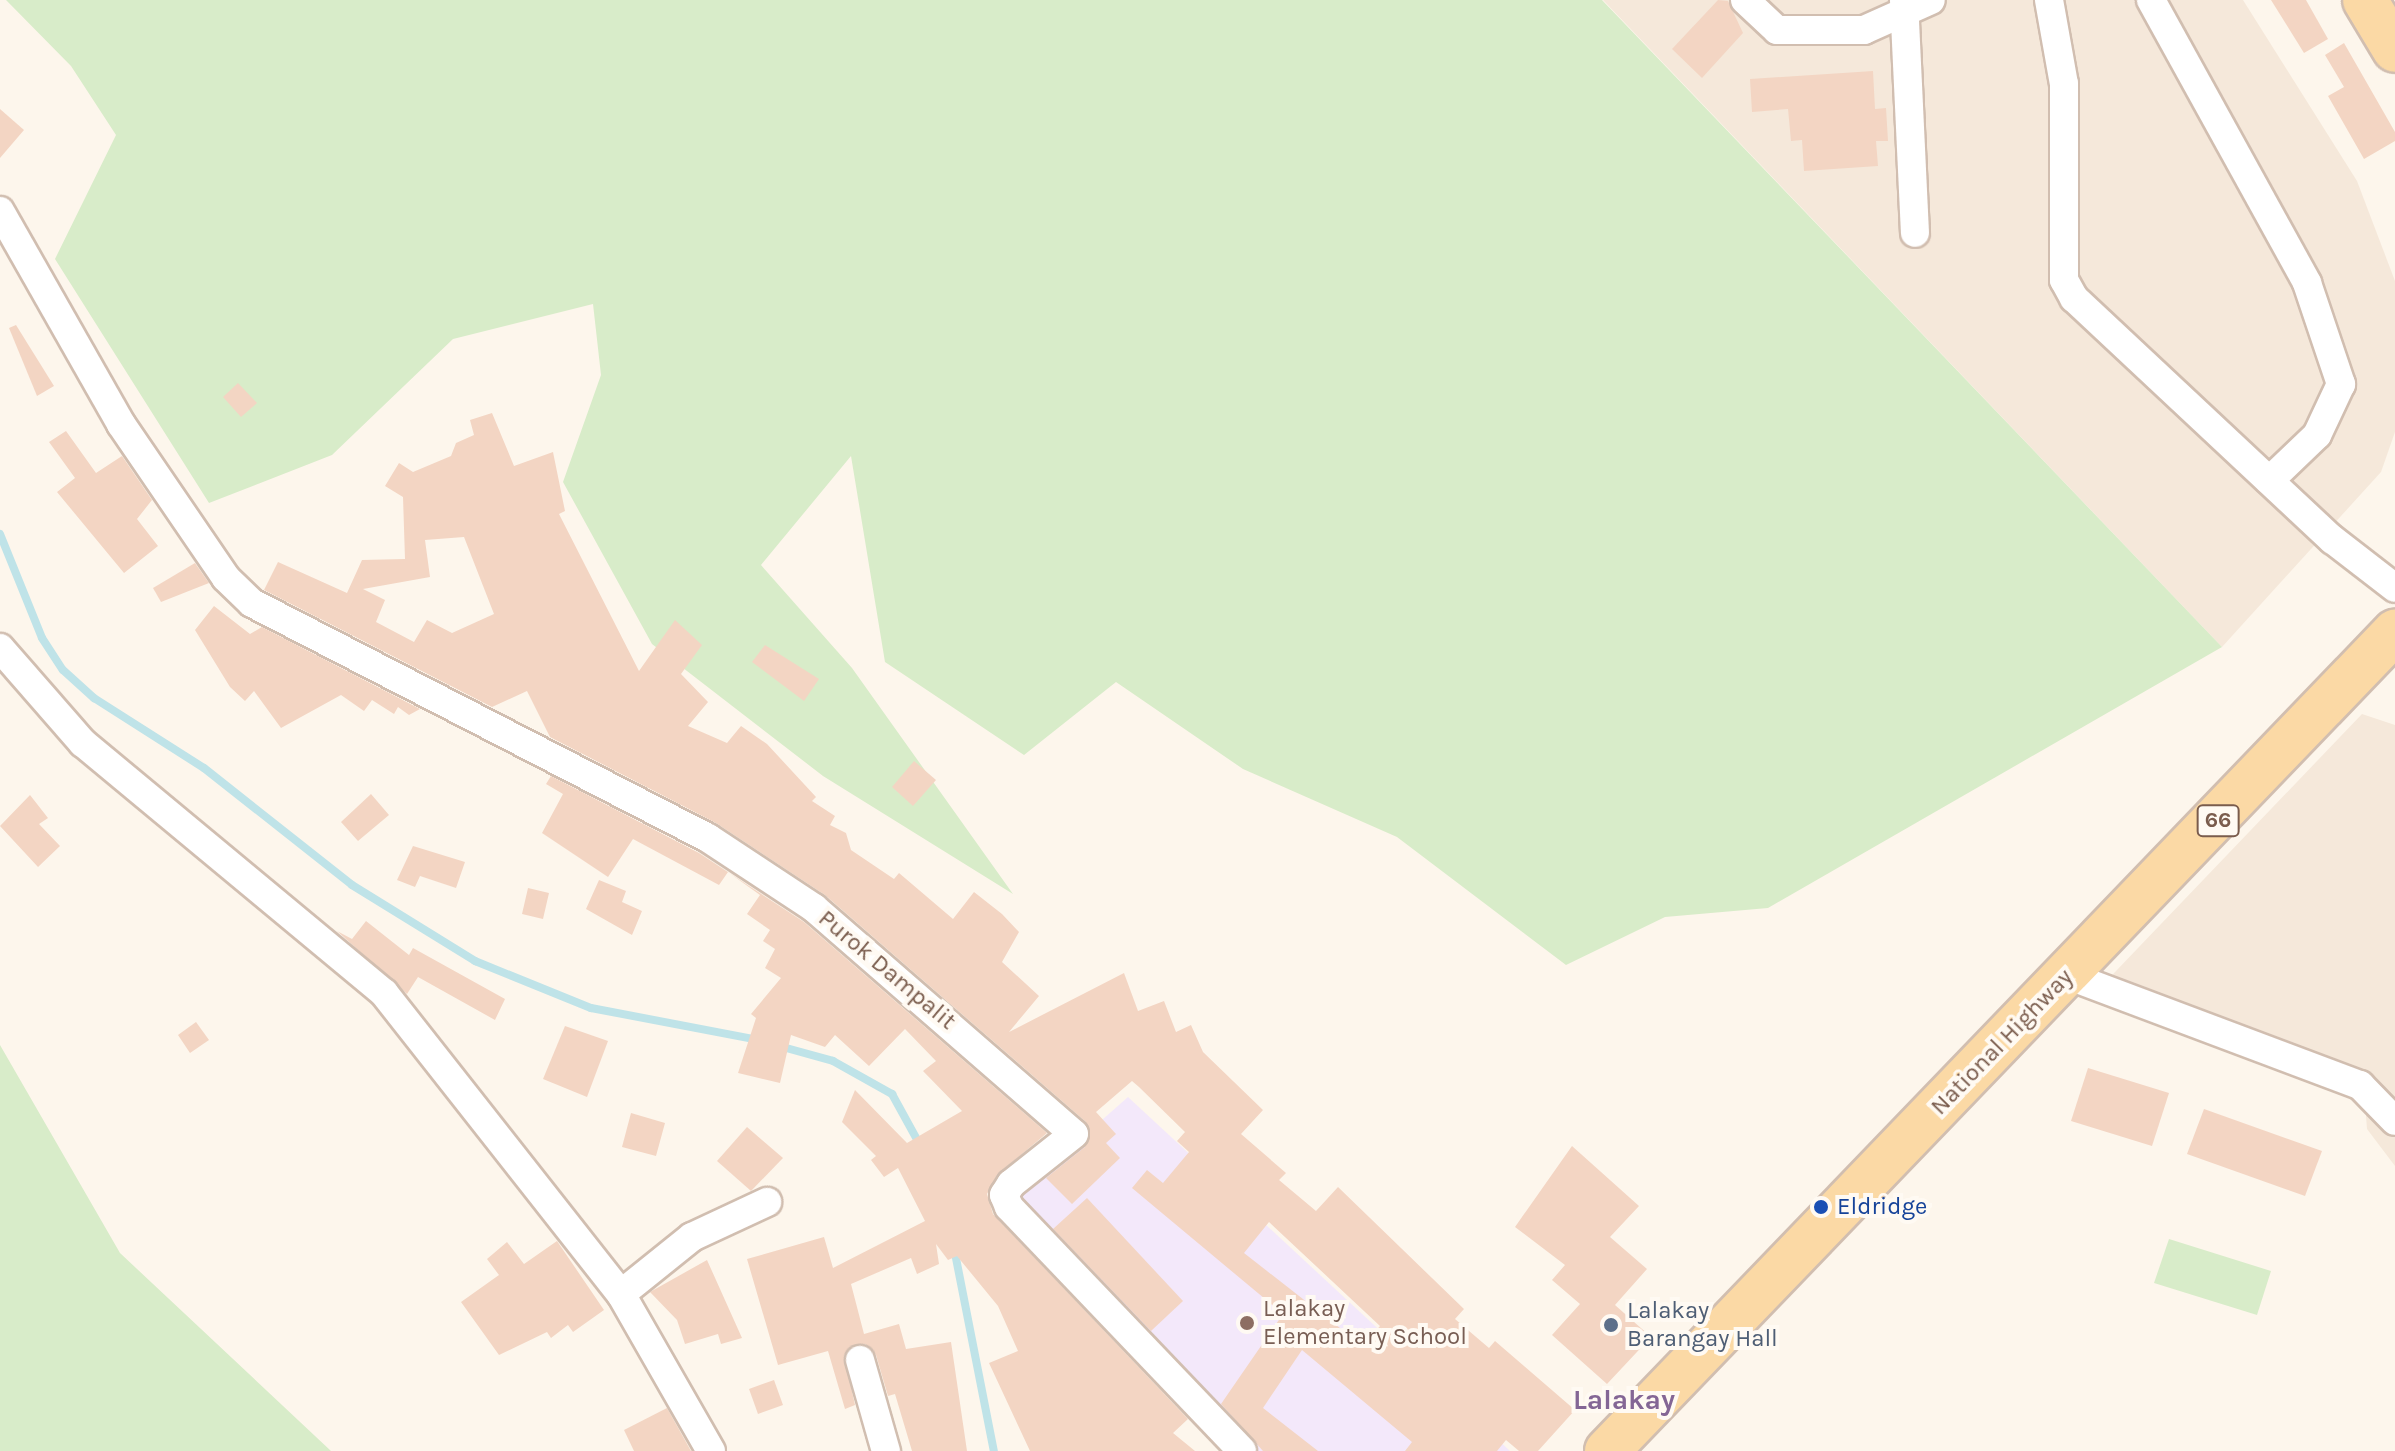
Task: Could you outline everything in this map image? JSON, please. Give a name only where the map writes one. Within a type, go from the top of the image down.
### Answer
[{"type":"main road","points":[[2365,0],[2395,50]]},
{"type":"main road","name":"National Highway","points":[[1607,1451],[2395,632]]},
{"type":"street","points":[[1753,4],[1777,30],[1864,30],[1904,5],[1931,0]]},
{"type":"street","points":[[2049,0],[2064,84],[2064,280],[2085,309],[2269,481],[2395,588]]},
{"type":"street","points":[[2151,0],[2307,283],[2341,384],[2317,435],[2269,481]]},
{"type":"street","points":[[1904,5],[1915,233]]},
{"type":"street","name":"Purok Dampalit","points":[[0,211],[121,424],[226,578],[292,624],[708,838],[814,908],[937,1011],[1074,1134],[1011,1184],[1004,1195],[1009,1207],[1242,1451]]},
{"type":"street","points":[[0,648],[83,743],[384,993],[621,1294],[711,1451]]},
{"type":"street","points":[[2067,975],[2360,1085],[2395,1121]]},
{"type":"street","points":[[621,1294],[692,1237],[767,1202]]},
{"type":"street","points":[[860,1360],[886,1451]]},
{"type":"shaded area","points":[[1603,0],[2243,0],[2357,181],[2395,281],[2395,432],[2381,472],[2222,647]]},
{"type":"shaded area","points":[[2362,714],[2395,725],[2395,1166],[2367,1129],[2364,1090],[2094,994]]},
{"type":"shaded area","name":"Lalakay Elementary School","points":[[1128,1097],[1510,1451],[1252,1451],[1016,1196]]},
{"type":"green space","points":[[6,0],[1602,0],[2222,647],[1768,908],[1665,917],[1566,965],[1397,837],[1243,769],[1116,682],[1024,755],[885,662],[851,456],[761,565],[852,668],[1013,894],[823,776],[652,644],[563,482],[601,375],[593,304],[453,339],[332,455],[209,503],[55,259],[116,135],[71,66]]},
{"type":"green space","points":[[0,1045],[120,1253],[331,1451],[0,1451]]},
{"type":"green space","points":[[2169,1239],[2271,1271],[2257,1315],[2154,1283]]},
{"type":"building","points":[[1718,0],[1728,1],[1743,33],[1702,78],[1672,49]]},
{"type":"building","points":[[2271,0],[2306,0],[2328,39],[2304,53]]},
{"type":"building","points":[[2344,43],[2395,132],[2395,141],[2364,159],[2328,96],[2344,87],[2325,55]]},
{"type":"building","points":[[1873,71],[1875,109],[1886,108],[1888,141],[1876,141],[1878,166],[1804,171],[1802,140],[1791,141],[1788,109],[1752,112],[1750,79]]},
{"type":"building","points":[[0,109],[24,130],[0,158]]},
{"type":"building","points":[[16,325],[54,386],[37,396],[9,328]]},
{"type":"building","points":[[238,383],[257,403],[241,417],[223,397]]},
{"type":"building","points":[[492,413],[514,466],[553,452],[565,511],[559,514],[639,671],[675,620],[702,645],[681,674],[708,702],[688,726],[727,743],[741,726],[767,744],[816,797],[812,801],[835,816],[830,825],[846,833],[851,850],[894,879],[899,873],[953,919],[974,892],[1002,914],[1019,932],[1002,962],[1039,996],[1009,1032],[1124,973],[1138,1011],[1164,1001],[1176,1032],[1191,1025],[1203,1052],[1263,1110],[1241,1134],[1286,1173],[1279,1180],[1316,1211],[1338,1187],[1464,1309],[1455,1319],[1489,1348],[1495,1341],[1575,1410],[1538,1451],[1519,1451],[1506,1440],[1497,1451],[1405,1451],[1412,1442],[1302,1350],[1263,1408],[1318,1451],[1263,1451],[1221,1404],[1283,1314],[1132,1188],[1147,1170],[1163,1183],[1189,1152],[1177,1141],[1185,1132],[1139,1087],[1132,1081],[1096,1112],[1116,1134],[1106,1143],[1120,1158],[1072,1204],[1046,1178],[1085,1147],[1086,1122],[825,895],[716,823],[550,737],[527,691],[492,707],[264,590],[278,562],[347,593],[362,560],[405,559],[403,497],[385,486],[399,463],[413,472],[451,456],[456,443],[474,435],[470,420]],"holes":[[[464,537],[494,614],[452,633],[427,620],[414,642],[376,622],[385,600],[363,589],[430,577],[425,540]],[[1269,1222],[1380,1326],[1363,1346],[1244,1253]]]},
{"type":"building","points":[[66,431],[96,473],[122,456],[152,500],[137,519],[158,546],[124,573],[57,492],[75,478],[49,442]]},
{"type":"building","points":[[195,563],[209,583],[161,602],[153,588]]},
{"type":"building","points":[[214,606],[250,634],[262,627],[420,709],[409,715],[398,707],[394,714],[372,700],[364,711],[341,695],[281,728],[254,691],[245,701],[230,687],[195,630]]},
{"type":"building","points":[[765,645],[819,679],[804,701],[752,662]]},
{"type":"building","points":[[914,761],[936,780],[913,806],[892,787]]},
{"type":"building","points":[[551,776],[699,853],[728,872],[719,885],[633,839],[608,877],[542,833],[563,794],[546,784]]},
{"type":"building","points":[[371,794],[389,815],[358,841],[341,822]]},
{"type":"building","points":[[30,795],[48,818],[39,824],[60,846],[38,867],[0,826]]},
{"type":"building","points":[[413,846],[465,862],[456,888],[420,876],[415,887],[397,880]]},
{"type":"building","points":[[729,873],[804,922],[1047,1133],[997,1175],[987,1194],[993,1214],[1188,1419],[1173,1433],[1195,1451],[1030,1451],[989,1363],[1018,1351],[998,1306],[957,1256],[948,1260],[936,1244],[939,1264],[917,1274],[911,1258],[851,1284],[864,1334],[899,1324],[906,1349],[951,1342],[967,1451],[912,1451],[895,1394],[888,1396],[876,1355],[865,1344],[844,1355],[855,1405],[845,1409],[828,1351],[778,1365],[747,1259],[824,1237],[833,1268],[925,1221],[898,1168],[884,1177],[871,1160],[876,1156],[842,1122],[855,1090],[907,1143],[962,1111],[923,1071],[936,1061],[905,1029],[869,1066],[835,1035],[825,1047],[791,1035],[780,1083],[738,1073],[756,1018],[751,1014],[781,978],[765,968],[775,949],[763,941],[770,930],[747,914],[760,895]]},
{"type":"building","points":[[599,880],[626,891],[622,902],[642,911],[632,935],[586,909]]},
{"type":"building","points":[[528,888],[549,893],[543,919],[522,914]]},
{"type":"building","points":[[366,921],[409,955],[413,948],[505,999],[495,1020],[418,977],[407,994],[337,931],[352,939]]},
{"type":"building","points":[[196,1022],[209,1040],[190,1053],[178,1035]]},
{"type":"building","points":[[565,1026],[608,1041],[587,1097],[543,1079]]},
{"type":"building","points":[[2088,1068],[2169,1093],[2152,1146],[2071,1121]]},
{"type":"building","points":[[2204,1109],[2322,1151],[2305,1196],[2187,1154]]},
{"type":"building","points":[[631,1113],[665,1123],[656,1156],[622,1147]]},
{"type":"building","points":[[747,1127],[783,1158],[751,1191],[717,1161]]},
{"type":"building","points":[[1572,1146],[1639,1206],[1610,1237],[1647,1269],[1615,1305],[1651,1337],[1607,1384],[1552,1335],[1580,1304],[1552,1280],[1565,1265],[1515,1227]]},
{"type":"building","points":[[1087,1198],[1183,1301],[1151,1331],[1053,1229]]},
{"type":"building","points":[[557,1241],[604,1310],[573,1332],[568,1325],[551,1338],[547,1332],[499,1355],[461,1302],[499,1275],[487,1259],[507,1242],[524,1264]]},
{"type":"building","points":[[707,1260],[742,1338],[721,1344],[718,1334],[685,1344],[677,1320],[650,1292]]},
{"type":"building","points":[[774,1380],[783,1405],[758,1414],[749,1389]]},
{"type":"building","points":[[667,1408],[691,1451],[634,1451],[624,1430]]},
{"type":"waterway","points":[[0,534],[42,638],[63,670],[94,698],[204,768],[352,885],[475,961],[591,1008],[758,1040]]},
{"type":"waterway","points":[[779,1046],[833,1061],[892,1094],[920,1145]]},
{"type":"waterway","points":[[954,1248],[994,1451]]},
{"type":"place","name":"Eldridge","points":[[1821,1207]]},
{"type":"place","name":"Lalakay Elementary School","points":[[1247,1323]]},
{"type":"place","name":"Lalakay Barangay Hall","points":[[1611,1325]]},
{"type":"district","name":"Lalakay","points":[[1624,1400]]}]
